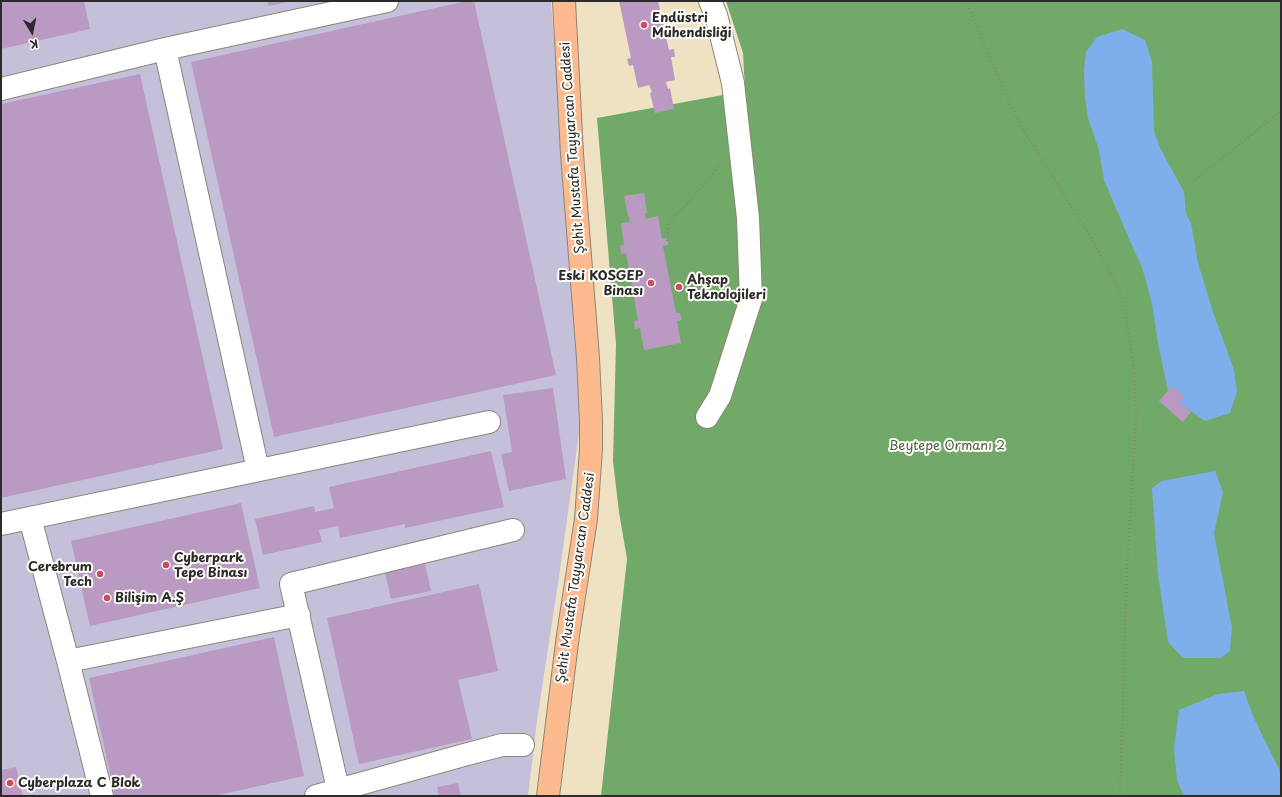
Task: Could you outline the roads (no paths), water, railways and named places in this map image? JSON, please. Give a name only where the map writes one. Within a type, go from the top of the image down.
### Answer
[{"type":"main road","name":"Şehit Mustafa Tayyarcan Caddesi","points":[[548,796],[568,635],[586,519],[591,449],[588,358],[572,154],[564,1]]},
{"type":"lane","points":[[1,89],[165,49],[387,1]]},
{"type":"lane","points":[[707,417],[720,396],[751,299],[748,218],[734,83],[716,15],[710,1]]},
{"type":"lane","points":[[165,49],[258,470]]},
{"type":"lane","points":[[1,524],[489,422]]},
{"type":"lane","points":[[30,518],[102,796]]},
{"type":"lane","points":[[338,789],[292,584],[513,530]]},
{"type":"lane","points":[[68,661],[299,615]]},
{"type":"lane","points":[[316,796],[457,757],[502,746],[523,745]]},
{"type":"water","points":[[1122,29],[1145,40],[1152,62],[1154,131],[1160,148],[1184,192],[1186,214],[1191,223],[1198,263],[1213,312],[1234,370],[1237,392],[1230,413],[1205,421],[1169,396],[1152,304],[1142,267],[1104,180],[1099,150],[1088,118],[1085,97],[1084,71],[1086,52],[1097,37]]},
{"type":"water","points":[[1215,471],[1223,492],[1214,533],[1232,628],[1230,651],[1221,658],[1183,658],[1168,642],[1158,574],[1152,488],[1162,481]]},
{"type":"water","points":[[1244,691],[1253,716],[1279,769],[1281,778],[1281,796],[1184,796],[1177,780],[1174,748],[1179,710],[1218,694]]},
{"type":"place","name":"Endüstri Mühendisliği","points":[[644,25]]},
{"type":"place","name":"Eski KOSGEP Binası","points":[[651,283]]},
{"type":"place","name":"Ahşap Teknolojileri","points":[[679,287]]},
{"type":"place","name":"Cyberpark Tepe Binası","points":[[166,565]]},
{"type":"place","name":"Cerebrum Tech","points":[[100,574]]},
{"type":"place","name":"Bilişim A.Ş","points":[[107,598]]},
{"type":"place","name":"Cyberplaza C Blok","points":[[10,783]]},
{"type":"park label","name":"Beytepe Ormanı 2","points":[[947,446]]}]
